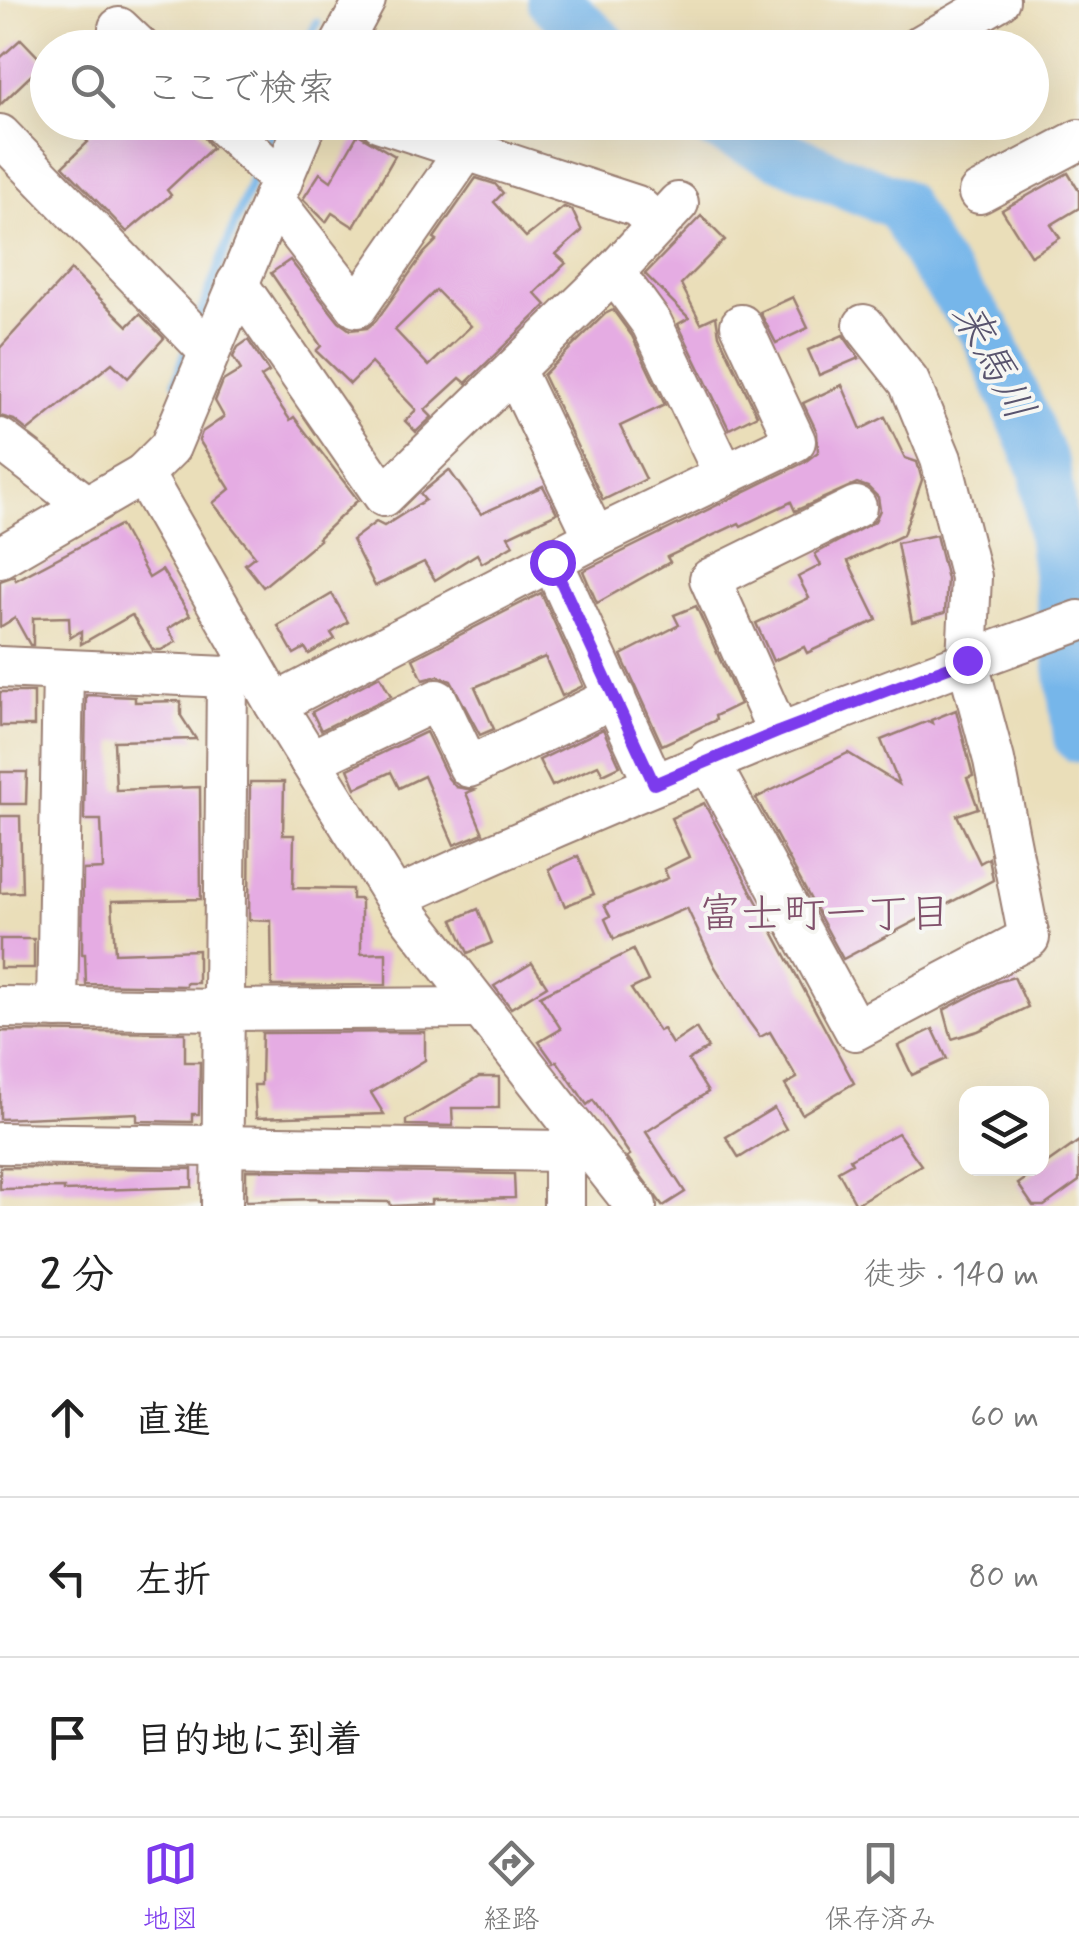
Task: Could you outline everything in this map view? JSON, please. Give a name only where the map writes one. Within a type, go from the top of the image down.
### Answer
[{"type":"street","points":[[948,30],[999,0]]},
{"type":"street","points":[[0,135],[209,351]]},
{"type":"street","points":[[235,140],[278,190],[357,307],[466,150]]},
{"type":"street","points":[[0,557],[142,474],[170,447],[299,140]]},
{"type":"street","points":[[237,283],[384,496],[614,272],[668,214],[436,140]]},
{"type":"street","points":[[979,193],[1079,140]]},
{"type":"street","points":[[614,272],[652,324],[724,474]]},
{"type":"street","points":[[276,704],[595,538],[795,441],[741,325]]},
{"type":"street","points":[[708,760],[855,1030],[1028,938],[994,760],[971,577],[941,460],[909,382],[864,326]]},
{"type":"street","points":[[514,370],[595,538]]},
{"type":"street","points":[[0,438],[87,506]]},
{"type":"street","points":[[142,474],[240,671],[276,704],[394,898],[479,1008],[570,1140],[636,1206]]},
{"type":"street","points":[[778,732],[710,578],[856,507]]},
{"type":"street","points":[[552,562],[654,784]]},
{"type":"street","points":[[394,898],[708,760],[1079,621]]},
{"type":"street","points":[[0,667],[240,671]]},
{"type":"street","points":[[58,1008],[63,671]]},
{"type":"street","points":[[222,1206],[224,1010],[240,671]]},
{"type":"street","points":[[310,761],[436,700],[469,767],[614,698]]},
{"type":"street","points":[[0,1007],[479,1008]]},
{"type":"street","points":[[0,1144],[570,1140]]},
{"type":"street","points":[[564,1206],[570,1140]]},
{"type":"building","points":[[21,39],[30,48],[30,76],[0,105],[0,58]]},
{"type":"building","points":[[206,140],[212,148],[167,190],[171,195],[127,232],[63,166],[88,142]]},
{"type":"building","points":[[355,140],[368,140],[395,156],[354,227],[332,213],[326,222],[303,199],[320,173],[331,181]]},
{"type":"building","points":[[1068,173],[1079,191],[1079,208],[1051,225],[1060,238],[1031,256],[1002,210]]},
{"type":"building","points":[[476,178],[495,184],[503,193],[494,202],[526,237],[564,207],[572,210],[582,231],[556,254],[566,263],[535,293],[546,305],[466,383],[460,378],[425,410],[432,417],[416,432],[405,421],[416,410],[371,363],[350,384],[316,351],[321,346],[271,273],[290,260],[339,322],[350,330],[367,328],[437,240],[434,238]],"holes":[[[436,290],[471,326],[429,366],[395,330]]]},
{"type":"building","points":[[701,216],[725,240],[681,284],[701,323],[716,316],[719,335],[757,415],[729,429],[678,324],[689,318],[645,274]]},
{"type":"building","points":[[71,270],[128,326],[140,314],[164,338],[128,378],[112,363],[28,431],[14,420],[0,416],[0,348]]},
{"type":"building","points":[[793,297],[808,328],[776,343],[760,312]]},
{"type":"building","points":[[613,310],[632,336],[665,405],[620,426],[646,479],[603,500],[543,375]]},
{"type":"building","points":[[843,335],[859,358],[819,375],[808,350]]},
{"type":"building","points":[[248,340],[269,372],[261,377],[290,420],[294,417],[358,500],[320,540],[263,587],[245,564],[255,556],[213,503],[230,489],[199,440],[202,432],[224,417],[215,401],[223,381],[241,370],[233,357]]},
{"type":"building","points":[[842,385],[861,429],[885,417],[905,458],[917,462],[922,480],[903,535],[848,561],[877,620],[807,653],[804,647],[773,661],[756,623],[809,598],[798,577],[821,565],[815,554],[875,521],[880,510],[878,497],[857,483],[795,511],[791,502],[741,526],[739,523],[667,557],[670,562],[597,603],[583,571],[805,462],[818,452],[817,432],[803,403]]},
{"type":"building","points":[[449,470],[481,514],[543,486],[557,513],[508,536],[513,545],[482,563],[477,554],[435,580],[424,562],[375,586],[352,540],[376,522],[384,526],[425,500],[420,494]]},
{"type":"building","points":[[120,525],[149,578],[162,570],[190,615],[168,629],[176,642],[153,650],[132,615],[81,644],[81,631],[70,638],[69,617],[33,618],[33,645],[15,618],[0,627],[0,581],[14,576],[16,580]]},
{"type":"building","points":[[936,535],[947,579],[945,613],[912,622],[897,543]]},
{"type":"building","points":[[541,593],[583,686],[562,696],[545,657],[475,687],[494,729],[480,735],[451,681],[438,676],[423,680],[413,659]]},
{"type":"building","points":[[332,594],[348,622],[331,633],[335,639],[309,654],[305,648],[294,654],[278,626]]},
{"type":"building","points":[[696,606],[740,704],[662,745],[621,655],[679,625],[674,615]]},
{"type":"building","points":[[380,676],[391,696],[321,730],[312,712]]},
{"type":"building","points":[[0,692],[34,692],[34,726],[0,726]]},
{"type":"building","points":[[86,695],[135,697],[135,702],[181,701],[181,716],[196,739],[114,741],[116,790],[200,787],[201,899],[112,901],[115,953],[198,950],[198,983],[86,984],[82,954],[83,870],[103,869],[101,820],[84,820]]},
{"type":"building","points":[[956,710],[973,776],[967,778],[978,808],[957,815],[980,863],[989,858],[993,880],[843,959],[756,798],[848,753],[899,784],[881,740],[928,721],[932,723],[931,720]]},
{"type":"building","points":[[603,729],[620,766],[603,774],[598,765],[552,786],[539,760]]},
{"type":"building","points":[[426,732],[448,778],[456,787],[474,790],[466,793],[483,833],[454,845],[424,776],[399,788],[391,772],[356,788],[348,769]]},
{"type":"building","points":[[0,772],[27,772],[26,804],[0,804]]},
{"type":"building","points":[[250,782],[284,782],[283,835],[294,835],[293,888],[352,889],[352,899],[361,899],[361,954],[386,953],[386,985],[272,986],[271,921],[249,920]]},
{"type":"building","points":[[704,803],[854,1083],[802,1114],[785,1085],[797,1078],[770,1032],[760,1037],[749,1022],[715,967],[687,908],[614,939],[605,919],[610,916],[604,905],[668,878],[664,869],[689,857],[671,818]]},
{"type":"building","points":[[0,816],[20,816],[22,892],[0,893]]},
{"type":"building","points":[[578,856],[594,894],[565,906],[549,869]]},
{"type":"building","points":[[478,909],[492,943],[468,953],[453,920]]},
{"type":"building","points":[[0,939],[34,939],[34,968],[0,968]]},
{"type":"building","points":[[633,950],[648,981],[631,989],[659,1031],[663,1029],[672,1044],[696,1028],[708,1048],[688,1060],[708,1092],[646,1132],[685,1192],[663,1206],[627,1157],[630,1155],[593,1100],[587,1105],[539,1042],[561,1029],[540,996]]},
{"type":"building","points":[[532,963],[547,986],[511,1008],[494,986]]},
{"type":"building","points":[[1014,977],[1028,1007],[952,1039],[944,1010]]},
{"type":"building","points":[[933,1029],[947,1059],[912,1075],[898,1046]]},
{"type":"building","points":[[0,1031],[185,1033],[185,1062],[200,1062],[199,1114],[192,1114],[192,1122],[137,1121],[137,1113],[0,1119]]},
{"type":"building","points":[[425,1032],[425,1060],[371,1093],[384,1114],[256,1118],[254,1085],[261,1085],[262,1033]]},
{"type":"building","points":[[479,1077],[499,1077],[499,1108],[452,1108],[453,1126],[406,1125],[406,1120]]},
{"type":"building","points":[[774,1108],[786,1129],[739,1158],[726,1137]]},
{"type":"building","points":[[898,1133],[921,1165],[856,1204],[838,1171],[852,1163],[850,1159]]},
{"type":"building","points":[[1079,1141],[1079,1181],[1044,1206],[1033,1206],[1018,1184],[1029,1176],[1049,1176],[1049,1162]]},
{"type":"building","points":[[0,1167],[192,1169],[192,1187],[0,1189]]},
{"type":"building","points":[[246,1170],[514,1174],[515,1198],[431,1200],[431,1204],[391,1206],[390,1202],[318,1199],[246,1201]]},
{"type":"waterway","name":"来馬川","points":[[553,0],[585,30]]},
{"type":"waterway","points":[[313,30],[317,23]]},
{"type":"waterway","points":[[266,147],[269,140]]},
{"type":"waterway","name":"来馬川","points":[[750,140],[899,204],[931,259],[986,331],[1045,470],[1079,737]]},
{"type":"waterway","points":[[200,316],[253,177]]},
{"type":"waterway","points":[[176,382],[185,354]]},
{"type":"district","name":"富士町一丁目","points":[[825,915]]},
{"type":"route","points":[[552,562],[654,784],[967,660]]}]
